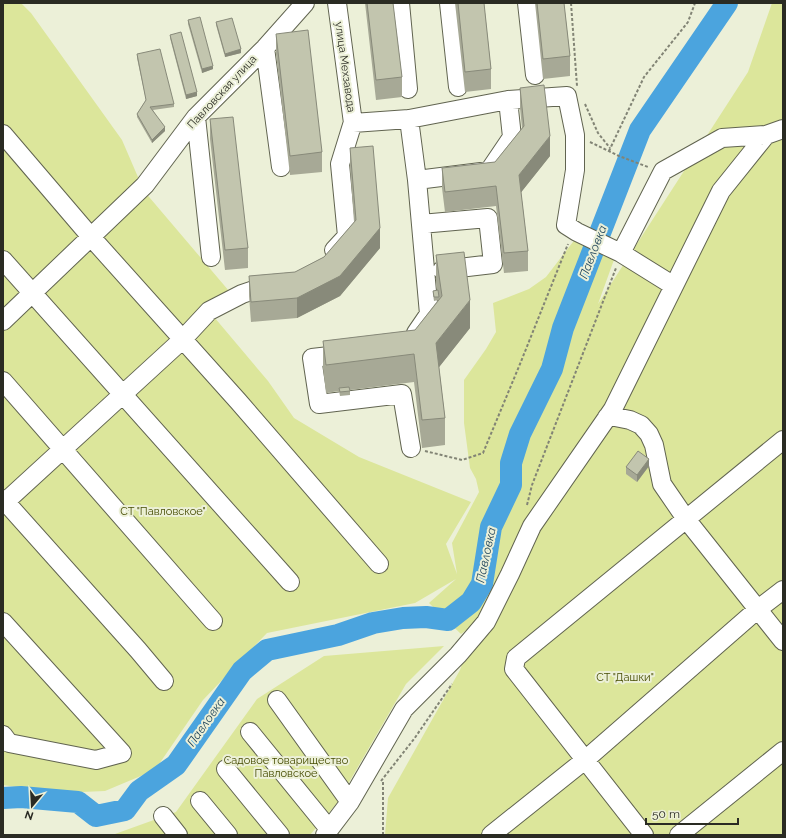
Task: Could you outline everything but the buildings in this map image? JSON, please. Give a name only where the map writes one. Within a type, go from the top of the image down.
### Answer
[{"type":"street","name":"Павловская улица","points":[[3,322],[145,186],[196,117],[265,48],[304,3]]},
{"type":"street","name":"улица Мехзавода","points":[[337,3],[353,122],[409,118],[508,100],[567,96],[575,135]]},
{"type":"street","points":[[400,3],[408,89]]},
{"type":"street","points":[[449,3],[458,87]]},
{"type":"street","points":[[527,3],[535,75]]},
{"type":"street","points":[[265,48],[281,167]]},
{"type":"street","points":[[417,180],[489,171],[512,137],[508,100]]},
{"type":"street","points":[[196,117],[211,257]]},
{"type":"street","points":[[407,348],[428,314],[417,180],[409,118]]},
{"type":"street","points":[[322,264],[347,236],[340,164],[353,122]]},
{"type":"street","points":[[621,254],[663,171],[722,138],[766,135],[783,129]]},
{"type":"street","points":[[3,134],[91,237],[238,401],[379,564]]},
{"type":"street","points":[[575,135],[575,170],[566,225],[621,254],[674,286]]},
{"type":"street","points":[[250,732],[327,832],[350,802],[404,709],[458,655],[486,622],[532,526],[613,409],[721,191],[766,135]]},
{"type":"street","points":[[421,224],[488,218],[493,264],[425,272]]},
{"type":"street","points":[[3,260],[290,582]]},
{"type":"street","points":[[164,681],[138,650],[4,502],[123,395],[182,340],[209,311],[242,294],[270,284],[290,282]]},
{"type":"street","points":[[360,353],[312,358],[319,404],[402,394],[411,448]]},
{"type":"street","points":[[3,381],[213,621]]},
{"type":"street","points":[[607,417],[630,420],[641,425],[649,434],[654,445],[662,484],[686,519],[783,641]]},
{"type":"street","points":[[644,835],[514,669],[516,658],[783,440]]},
{"type":"street","points":[[491,835],[585,760],[758,609],[783,590]]},
{"type":"street","points":[[3,622],[122,753],[96,760],[9,743],[3,735]]},
{"type":"street","points":[[277,700],[350,802]]},
{"type":"street","points":[[680,835],[783,751]]},
{"type":"street","points":[[226,769],[280,835]]},
{"type":"street","points":[[200,801],[228,835]]},
{"type":"street","points":[[163,816],[178,835]]},
{"type":"path","points":[[570,3],[577,88]]},
{"type":"path","points":[[609,151],[644,77],[688,22],[695,3]]},
{"type":"path","points":[[583,100],[598,133],[610,148]]},
{"type":"path","points":[[575,135],[619,156],[645,166]]},
{"type":"path","points":[[411,448],[462,460],[483,453],[575,231]]},
{"type":"path","points":[[527,507],[535,478],[621,254]]},
{"type":"path","points":[[379,783],[414,739],[454,680]]},
{"type":"path","points":[[383,778],[383,835]]},
{"type":"green space","points":[[3,3],[21,3],[31,13],[122,140],[144,191],[229,291],[209,311],[268,381],[294,418],[359,457],[471,502],[446,544],[457,574],[452,543],[479,492],[476,479],[470,468],[464,423],[464,380],[496,332],[493,303],[529,289],[546,277],[576,238],[615,257],[598,304],[748,72],[772,3],[783,3],[783,835],[385,835],[388,798],[460,670],[476,623],[461,634],[429,603],[456,579],[415,603],[267,633],[203,700],[155,770],[105,791],[58,793],[3,785]]},
{"type":"green space","name":"Садовое товарищество Павловское","points":[[444,646],[406,684],[337,803],[310,835],[76,835],[115,834],[176,812],[257,699],[324,656]]},
{"type":"waterway","name":"Павловка","points":[[3,798],[21,797],[78,802],[96,816],[125,810],[139,791],[176,765],[242,671],[267,650],[338,635],[373,623],[403,618],[426,617],[448,620],[471,602],[482,584],[491,527],[511,485],[511,463],[520,434],[552,369],[563,328],[640,130],[727,3]]},
{"type":"park label","name":"СТ \"Павловское\"","points":[[163,511]]},
{"type":"park label","name":"СТ \"Дашки\"","points":[[625,677]]}]
